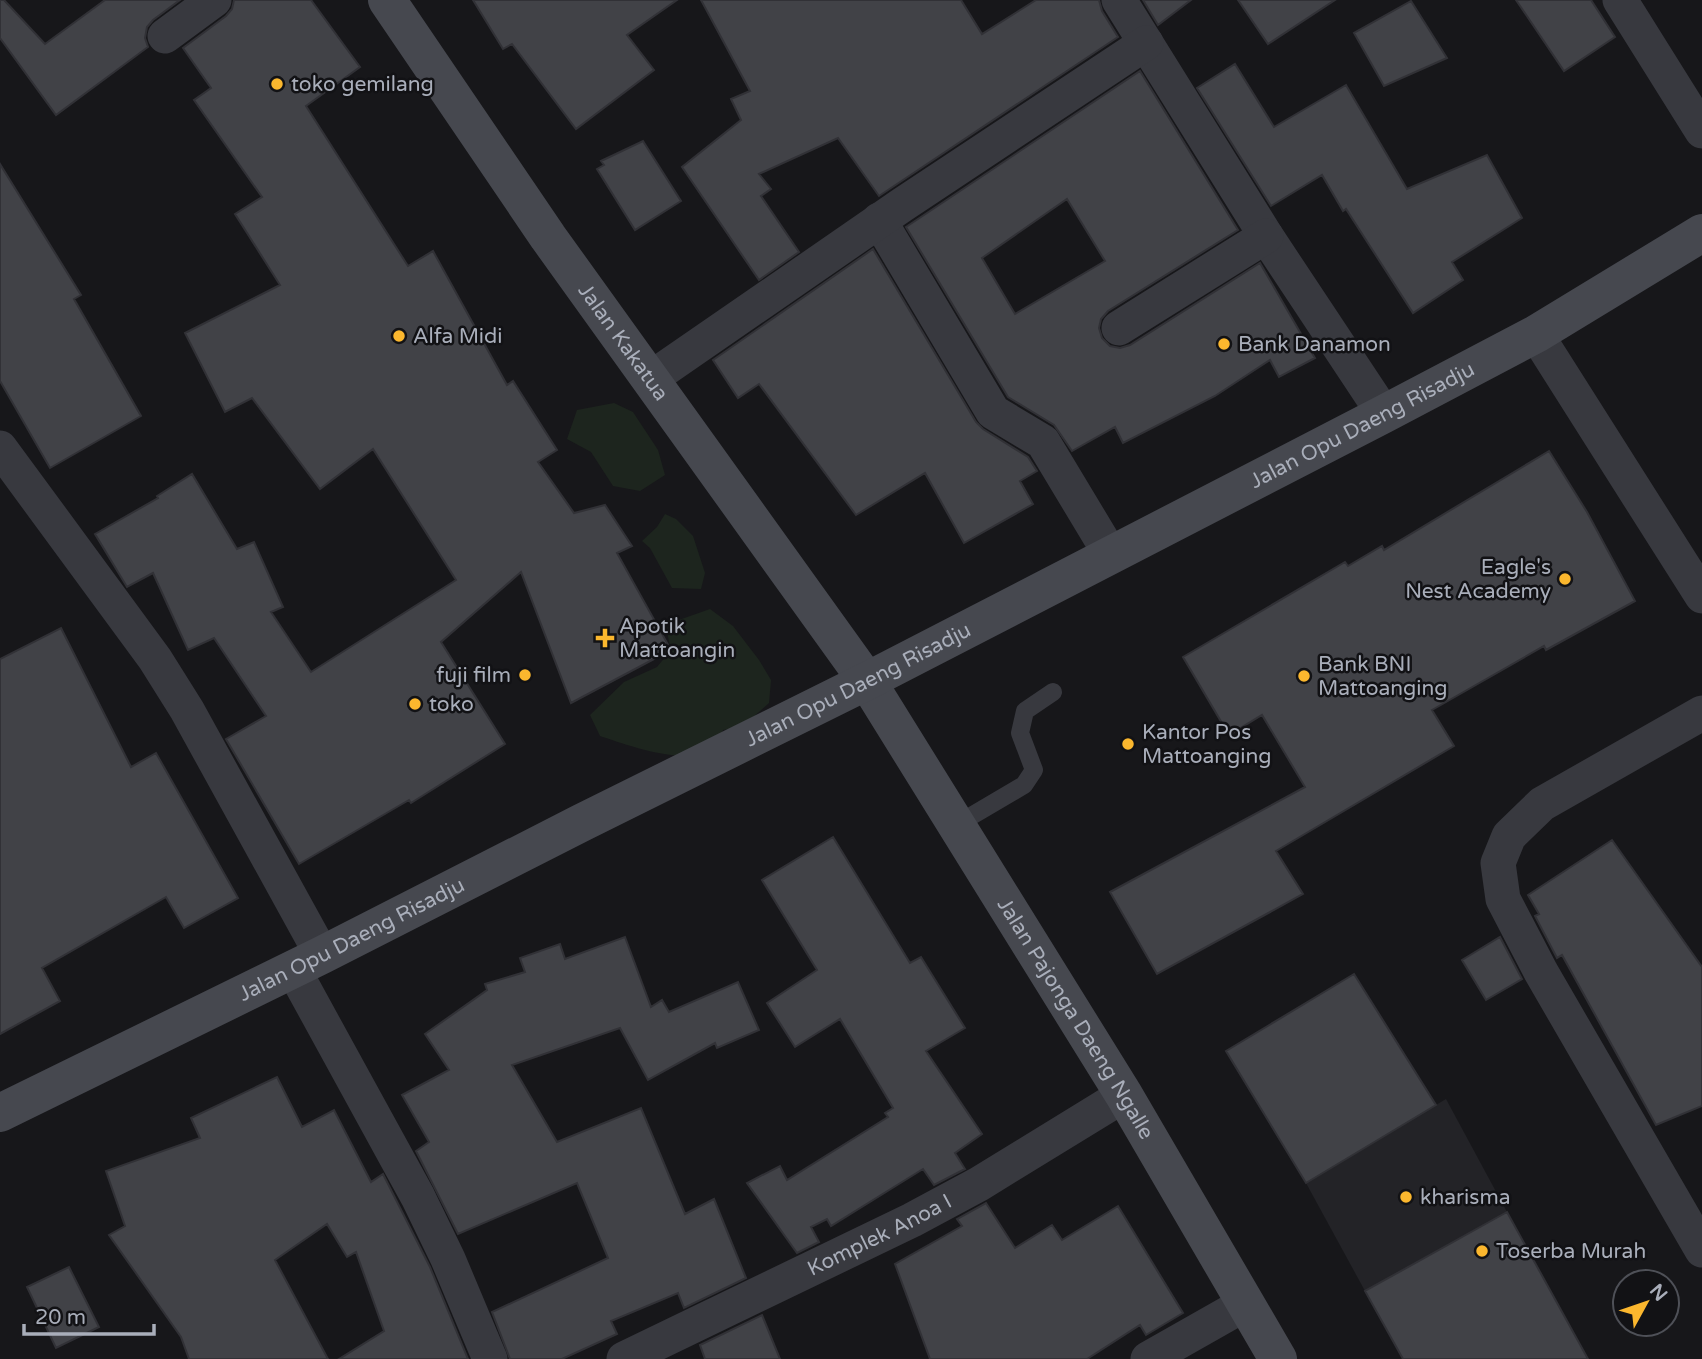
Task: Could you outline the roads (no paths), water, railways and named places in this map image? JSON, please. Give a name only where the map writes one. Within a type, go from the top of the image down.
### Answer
[{"type":"main road","name":"Jalan Kakatua","points":[[387,0],[548,237],[867,681]]},
{"type":"main road","name":"Jalan Opu Daeng Risadju","points":[[0,1113],[308,962],[867,681],[1384,414],[1536,334],[1702,233]]},
{"type":"main road","name":"Jalan Pajonga Daeng Ngalle","points":[[867,681],[1124,1095],[1278,1359]]},
{"type":"street","points":[[165,36],[214,0]]},
{"type":"street","points":[[1119,0],[1266,236],[1384,414]]},
{"type":"street","points":[[1620,0],[1702,131]]},
{"type":"street","points":[[650,379],[879,220],[1146,43]]},
{"type":"street","points":[[879,220],[993,412],[1043,442],[1111,555]]},
{"type":"street","points":[[1119,328],[1266,236]]},
{"type":"street","points":[[1536,334],[1702,596]]},
{"type":"street","points":[[0,448],[155,659],[187,710],[448,1259],[490,1359]]},
{"type":"street","points":[[1702,713],[1542,804],[1509,836],[1498,863],[1503,899],[1541,972],[1702,1250]]},
{"type":"street","name":"Komplek Anoa I","points":[[624,1359],[674,1348],[979,1184],[1124,1095]]},
{"type":"street","points":[[1148,1359],[1245,1304]]},
{"type":"lane","points":[[956,825],[1024,785],[1034,770],[1020,733],[1025,711],[1053,692]]},
{"type":"place","name":"toko gemilang","points":[[277,84]]},
{"type":"place","name":"Alfa Midi","points":[[399,336]]},
{"type":"place","name":"Bank Danamon","points":[[1224,344]]},
{"type":"place","name":"Eagle's Nest Academy","points":[[1565,579]]},
{"type":"place","name":"Apotik Mattoangin","points":[[605,638]]},
{"type":"place","name":"fuji film","points":[[525,675]]},
{"type":"place","name":"Bank BNI Mattoanging","points":[[1304,676]]},
{"type":"place","name":"toko","points":[[415,704]]},
{"type":"place","name":"Kantor Pos Mattoanging","points":[[1128,744]]},
{"type":"place","name":"kharisma","points":[[1406,1197]]},
{"type":"place","name":"Toserba Murah","points":[[1482,1251]]}]
